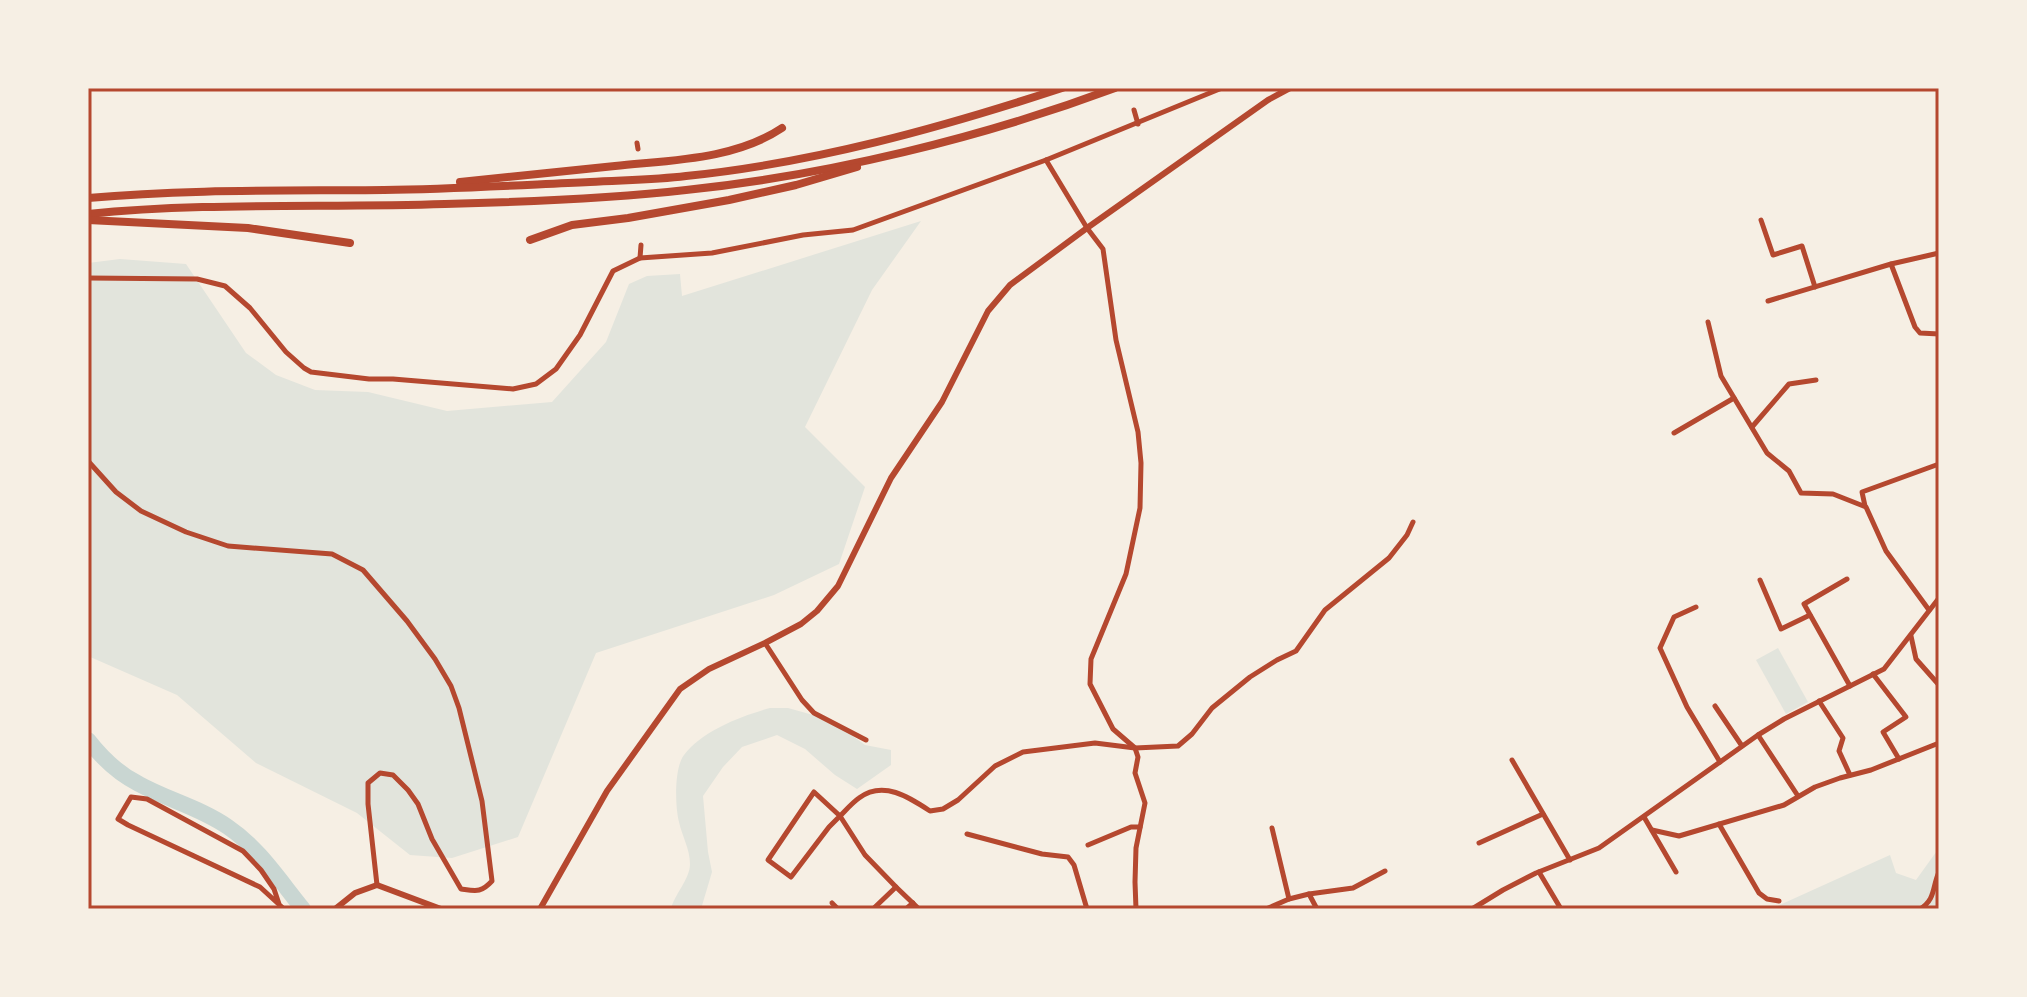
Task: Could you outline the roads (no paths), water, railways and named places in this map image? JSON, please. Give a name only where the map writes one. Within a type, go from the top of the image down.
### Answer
[{"type":"highway","points":[[88,198],[220,192],[388,190],[685,177],[804,158],[949,124],[1062,88]]},
{"type":"highway","points":[[530,240],[572,225],[729,200],[796,185],[1115,88]]},
{"type":"highway","points":[[388,190],[676,160],[741,149],[782,128]]},
{"type":"highway","points":[[88,217],[221,207],[446,204],[673,191],[807,172],[954,138]]},
{"type":"highway","points":[[88,217],[248,228],[350,243]]},
{"type":"street","points":[[88,278],[197,279],[225,286],[250,308],[286,352],[311,372],[513,389],[536,384],[556,369],[580,335],[613,271],[640,258],[712,253],[803,235],[853,230],[1046,160],[1222,88]]},
{"type":"street","points":[[540,909],[607,791],[680,689],[709,669],[801,624],[838,586],[891,478],[942,402],[988,311],[1010,285],[1268,100],[1290,88]]},
{"type":"street","points":[[1134,110],[1138,124]]},
{"type":"street","points":[[1046,160],[1103,249],[1116,340],[1138,432],[1140,508],[1126,574],[1091,659],[1090,684],[1113,729],[1135,748],[1138,757],[1135,773],[1145,803],[1136,848],[1136,909]]},
{"type":"street","points":[[1761,220],[1773,255],[1802,246],[1815,287]]},
{"type":"street","points":[[640,258],[641,245]]},
{"type":"street","points":[[1768,301],[1939,253]]},
{"type":"street","points":[[1891,264],[1915,327],[1920,333],[1939,334]]},
{"type":"street","points":[[1708,322],[1721,376],[1767,453],[1789,471],[1801,493],[1833,494],[1866,507]]},
{"type":"street","points":[[1752,427],[1789,384],[1816,380]]},
{"type":"street","points":[[1674,433],[1734,398]]},
{"type":"street","points":[[88,461],[116,492],[141,511],[186,532],[228,546],[332,554],[363,570],[399,610],[435,659],[451,686],[462,720],[482,801],[492,881],[485,889],[461,889],[432,839],[418,804],[393,775],[380,773],[368,783],[377,885]]},
{"type":"street","points":[[1929,610],[1886,551],[1862,492],[1939,464]]},
{"type":"street","points":[[919,909],[865,855],[840,816],[814,792],[768,860],[791,877],[829,827],[840,816],[859,798],[870,791],[892,790],[912,798],[930,811],[943,809],[958,800],[995,766],[1023,752],[1095,743],[1135,748],[1178,746],[1192,734],[1212,708],[1250,677],[1296,651],[1325,610],[1389,558],[1413,522]]},
{"type":"street","points":[[1847,579],[1804,604],[1850,686]]},
{"type":"street","points":[[1760,580],[1781,629],[1810,615]]},
{"type":"street","points":[[1472,909],[1539,872],[1599,848],[1758,735],[1884,669],[1939,598]]},
{"type":"street","points":[[1696,607],[1674,617],[1660,648],[1687,707],[1720,762]]},
{"type":"street","points":[[1910,635],[1916,659],[1939,685]]},
{"type":"street","points":[[765,643],[814,713],[866,740]]},
{"type":"street","points":[[1873,674],[1906,717],[1883,732],[1899,759]]},
{"type":"street","points":[[1819,701],[1843,738],[1839,751],[1850,775]]},
{"type":"street","points":[[1715,706],[1742,746]]},
{"type":"street","points":[[1758,735],[1798,796]]},
{"type":"street","points":[[1652,830],[1679,836],[1784,805],[1815,787],[1871,770],[1939,743]]},
{"type":"street","points":[[1512,760],[1570,860]]},
{"type":"street","points":[[131,797],[147,799],[243,851],[261,870],[281,906],[260,887],[118,819],[131,797]]},
{"type":"street","points":[[1479,843],[1543,814]]},
{"type":"street","points":[[1644,817],[1676,872]]},
{"type":"street","points":[[1719,824],[1759,893],[1767,899],[1779,901]]},
{"type":"street","points":[[1088,845],[1131,827],[1140,827]]},
{"type":"street","points":[[1272,828],[1289,899]]},
{"type":"street","points":[[967,834],[1042,854],[1068,857],[1074,865],[1087,909]]},
{"type":"street","points":[[1266,909],[1309,894],[1353,888],[1385,871]]},
{"type":"street","points":[[1539,872],[1561,909]]},
{"type":"street","points":[[1920,909],[1933,895],[1933,885],[1939,872]]},
{"type":"street","points":[[335,909],[355,893],[377,885],[441,909]]},
{"type":"street","points":[[873,909],[896,887]]},
{"type":"street","points":[[1309,894],[1317,909]]},
{"type":"street","points":[[832,903],[838,909]]},
{"type":"street","points":[[906,909],[913,903]]},
{"type":"waterway","points":[[88,740],[111,765],[132,780],[207,815],[239,835],[303,909]]}]
